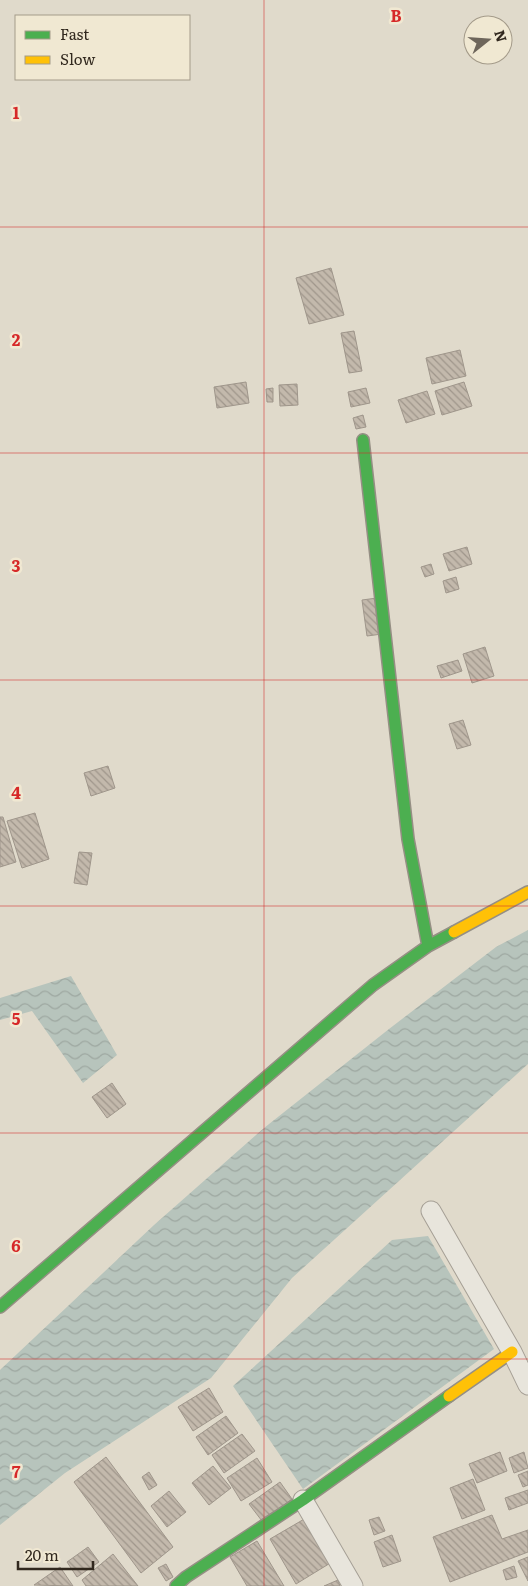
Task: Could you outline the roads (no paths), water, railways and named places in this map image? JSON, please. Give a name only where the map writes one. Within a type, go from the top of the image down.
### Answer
[{"type":"street","points":[[363,440],[408,839],[428,946]]},
{"type":"street","points":[[0,1307],[374,985],[428,946],[528,892]]},
{"type":"street","points":[[431,1211],[512,1352],[528,1385]]},
{"type":"street","points":[[176,1586],[186,1577],[303,1500],[512,1352]]},
{"type":"street","points":[[303,1500],[353,1586]]},
{"type":"water","points":[[528,930],[528,1064],[292,1278],[211,1378],[65,1473],[0,1525],[0,1370],[154,1225],[264,1128],[496,947]]},
{"type":"water","points":[[71,976],[117,1055],[83,1083],[32,1011],[0,1020],[0,998]]},
{"type":"water","points":[[428,1236],[494,1349],[303,1489],[233,1386],[392,1240]]}]
